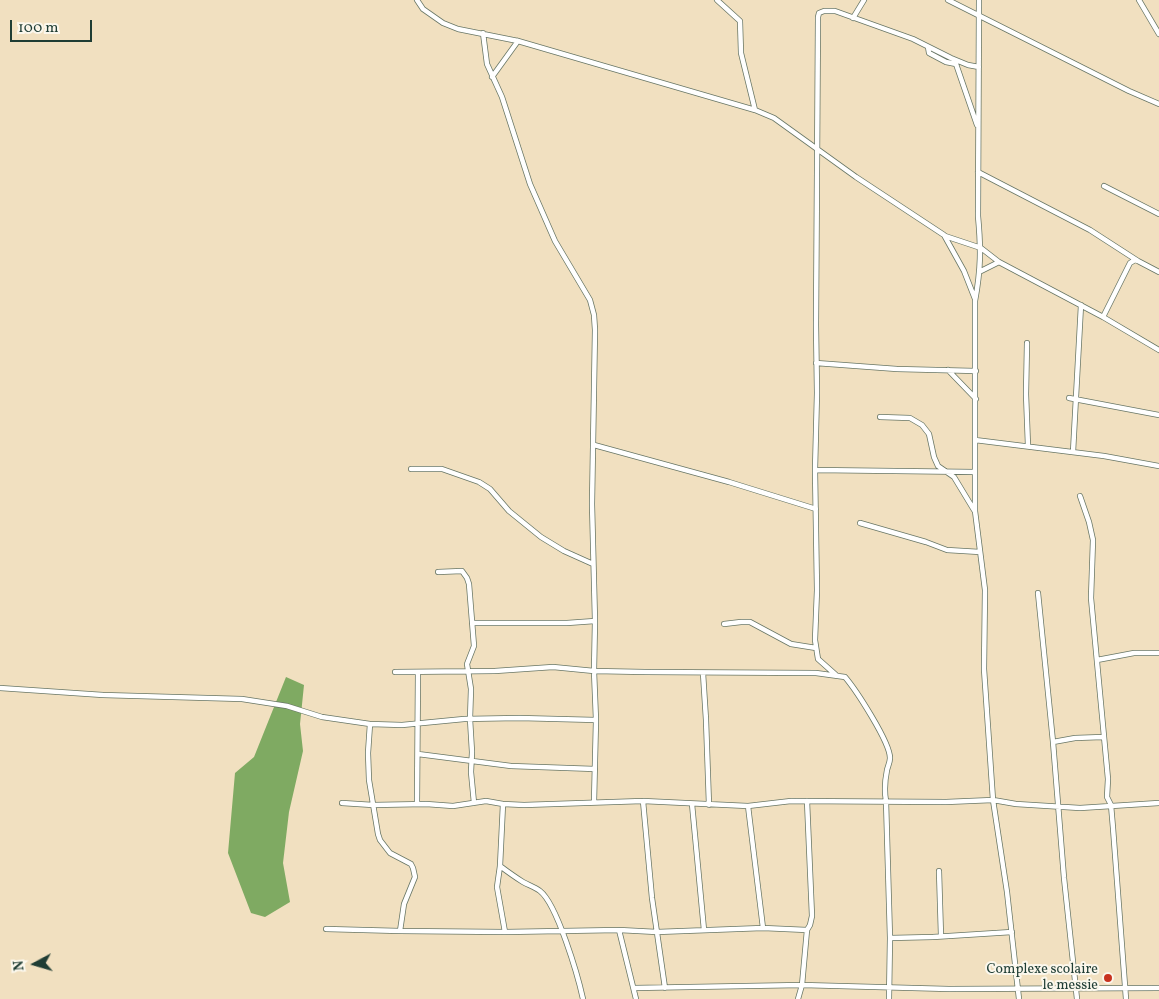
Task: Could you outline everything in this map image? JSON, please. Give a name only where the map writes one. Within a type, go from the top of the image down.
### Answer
[{"type":"street","points":[[417,0],[423,10],[443,23],[458,29],[518,41],[755,110],[774,118],[944,236],[981,248],[999,262],[1103,317],[1159,350]]},
{"type":"street","points":[[717,0],[740,21],[741,53],[755,110]]},
{"type":"street","points":[[853,18],[864,0]]},
{"type":"street","points":[[948,0],[1129,91],[1159,104]]},
{"type":"street","points":[[980,0],[978,216],[981,248],[980,271],[975,301],[975,511],[985,590],[984,669],[993,800],[1012,932],[1019,999]]},
{"type":"street","points":[[1140,0],[1159,34]]},
{"type":"street","points":[[836,675],[818,659],[816,648],[815,470],[819,13],[824,10],[835,11],[913,39],[968,65],[979,67]]},
{"type":"street","points":[[483,33],[487,64],[502,97],[538,205],[555,241],[590,300],[594,315],[592,504],[596,720],[594,802]]},
{"type":"street","points":[[492,77],[518,41]]},
{"type":"street","points":[[928,47],[929,53],[946,62],[956,64],[979,129]]},
{"type":"street","points":[[978,172],[1090,230],[1138,261],[1159,272]]},
{"type":"street","points":[[1104,186],[1159,214]]},
{"type":"street","points":[[944,236],[964,270],[975,301]]},
{"type":"street","points":[[1103,317],[1130,263],[1135,260],[1138,261]]},
{"type":"street","points":[[980,271],[999,262]]},
{"type":"street","points":[[1073,452],[1080,305]]},
{"type":"street","points":[[1027,343],[1028,446]]},
{"type":"street","points":[[816,363],[898,369],[976,371]]},
{"type":"street","points":[[948,370],[976,399]]},
{"type":"street","points":[[1069,398],[1159,415]]},
{"type":"street","points":[[880,417],[910,418],[922,425],[929,434],[938,466],[954,478],[975,511]]},
{"type":"street","points":[[975,440],[1073,452],[1159,466]]},
{"type":"street","points":[[594,445],[729,482],[816,509]]},
{"type":"street","points":[[411,469],[442,469],[479,482],[490,490],[509,511],[541,537],[564,551],[593,564]]},
{"type":"street","points":[[815,470],[975,472]]},
{"type":"street","points":[[1080,496],[1093,540],[1091,598],[1108,779],[1107,796],[1111,805],[1126,999]]},
{"type":"street","points":[[860,523],[947,550],[980,552]]},
{"type":"street","points":[[438,572],[462,572],[465,574],[469,584],[474,646],[468,659],[471,689],[471,772],[474,803]]},
{"type":"street","points":[[1038,593],[1077,999]]},
{"type":"street","points":[[472,623],[567,623],[595,621]]},
{"type":"street","points":[[724,624],[750,622],[791,644],[816,648]]},
{"type":"street","points":[[1097,660],[1134,653],[1159,653]]},
{"type":"street","points":[[395,672],[534,670],[553,668],[594,671],[816,673],[845,677],[854,688],[889,750],[890,759],[885,782],[890,999]]},
{"type":"street","points":[[418,672],[418,804]]},
{"type":"street","points":[[703,673],[709,805]]},
{"type":"street","points":[[0,688],[103,695],[242,699],[287,706],[322,717],[370,724],[418,724],[470,719],[519,718],[596,720]]},
{"type":"street","points":[[370,724],[368,780],[380,840],[390,853],[414,868],[416,877],[404,904],[400,931]]},
{"type":"street","points":[[1053,742],[1075,738],[1103,737]]},
{"type":"street","points":[[418,754],[511,766],[594,769]]},
{"type":"street","points":[[342,803],[453,806],[486,801],[503,804],[534,805],[643,801],[748,806],[791,801],[886,800],[946,802],[993,800],[1016,804],[1080,808],[1159,802]]},
{"type":"street","points":[[643,801],[665,988]]},
{"type":"street","points":[[798,999],[802,985],[807,930],[812,916],[807,801]]},
{"type":"street","points":[[503,804],[497,894],[505,932]]},
{"type":"street","points":[[692,804],[704,930]]},
{"type":"street","points":[[748,806],[763,928]]},
{"type":"street","points":[[500,866],[539,890],[547,898],[562,931],[578,976],[582,999]]},
{"type":"street","points":[[939,870],[941,936]]},
{"type":"street","points":[[326,929],[505,932],[620,930],[657,932],[763,928],[807,930]]},
{"type":"street","points":[[620,930],[636,999]]},
{"type":"street","points":[[890,938],[1012,932]]},
{"type":"street","points":[[634,988],[802,985],[948,989],[1159,988]]},
{"type":"green space","points":[[286,677],[304,685],[300,724],[303,751],[289,812],[283,863],[290,902],[265,917],[251,913],[228,853],[235,773],[254,757]]},
{"type":"place","name":"Complexe scolaire le messie","points":[[1108,978]]}]
